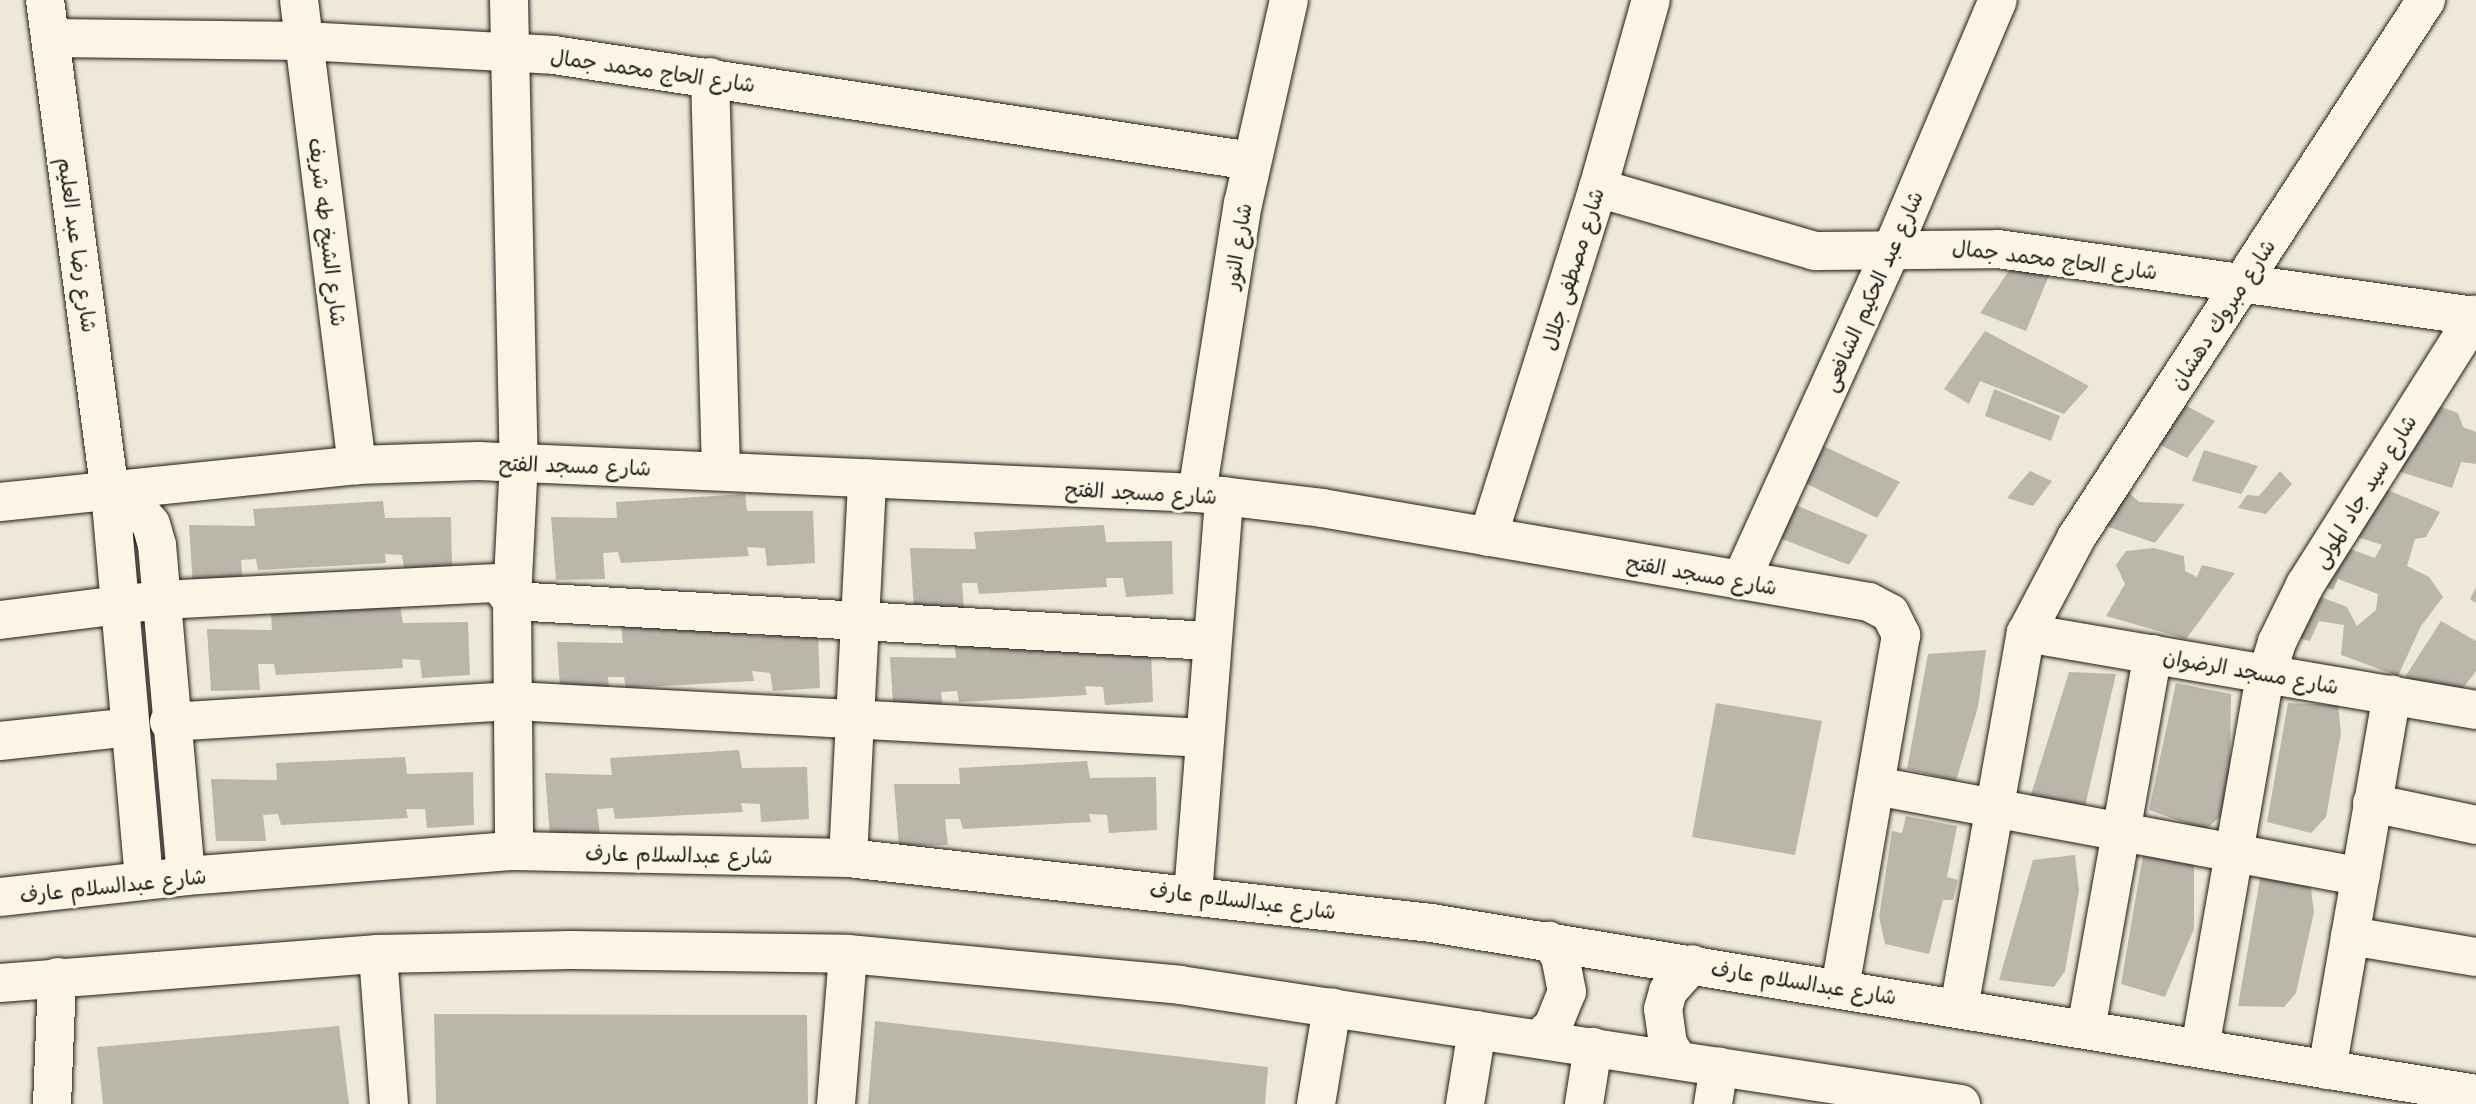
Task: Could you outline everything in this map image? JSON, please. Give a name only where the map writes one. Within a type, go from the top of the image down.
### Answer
[{"type":"street","name":"شارع رضا عبد العليم","points":[[45,0],[110,491],[144,881]]},
{"type":"street","name":"شارع الشيخ طه شريف","points":[[299,0],[357,465]]},
{"type":"street","points":[[509,0],[519,461],[512,601],[514,851]]},
{"type":"street","name":"شارع النور","points":[[1193,894],[1210,641],[1210,495],[1252,161],[1289,0]]},
{"type":"street","name":"شارع مصطفى جلال","points":[[1488,537],[1598,188],[1651,0]]},
{"type":"street","name":"شارع عبد الحكيم الشافعى","points":[[1741,580],[1894,247],[1998,0]]},
{"type":"street","name":"شارع مبروك دهشان","points":[[1959,1008],[2026,633],[2076,538],[2427,0]]},
{"type":"street","name":"شارع الحاج محمد جمال","points":[[50,38],[305,41],[512,51],[710,77],[1252,161]]},
{"type":"street","points":[[710,77],[721,471]]},
{"type":"street","name":"شارع الحاج محمد جمال","points":[[1598,188],[1815,251],[1894,247],[1998,249],[2476,316]]},
{"type":"street","name":"شارع سيد جاد المولى","points":[[2200,1048],[2266,674],[2305,585],[2476,316]]},
{"type":"street","name":"شارع مسجد الفتح","points":[[0,502],[357,465],[519,461],[1210,495],[1488,537],[1868,603],[1891,613],[1898,623],[1900,647],[1840,988]]},
{"type":"street","points":[[848,858],[863,618],[867,478]]},
{"type":"street","points":[[110,491],[134,504],[151,523],[161,600],[169,722],[186,876]]},
{"type":"street","points":[[0,620],[161,600],[498,583],[512,601],[863,618],[1210,641]]},
{"type":"street","name":"شارع مسجد الرضوان","points":[[2026,633],[2476,710]]},
{"type":"street","points":[[2086,1029],[2154,654]]},
{"type":"street","points":[[2327,1070],[2392,695]]},
{"type":"street","points":[[169,722],[514,701],[1205,738]]},
{"type":"street","points":[[0,741],[130,727]]},
{"type":"street","points":[[1876,786],[2361,877]]},
{"type":"street","points":[[2372,803],[2476,825]]},
{"type":"street","name":"شارع عبدالسلام عارف","points":[[0,897],[186,876],[514,851],[848,858],[1193,894],[1549,941],[2476,1094]]},
{"type":"street","points":[[2350,936],[2476,957]]},
{"type":"street","points":[[1540,1038],[1553,1026],[1567,992],[1560,956],[1549,941]]},
{"type":"street","points":[[0,983],[378,954],[585,950],[848,954],[1166,984],[1719,1066],[1841,1095],[1961,1104]]},
{"type":"street","points":[[378,954],[389,1104]]},
{"type":"street","points":[[836,1104],[848,954]]},
{"type":"street","points":[[1678,1060],[1668,1044],[1663,1009],[1668,991],[1692,964]]},
{"type":"street","points":[[52,1104],[57,977]]},
{"type":"street","points":[[1316,1104],[1332,1007]]},
{"type":"street","points":[[1465,1104],[1477,1030]]},
{"type":"street","points":[[1584,1104],[1593,1047]]},
{"type":"street","points":[[1713,1104],[1719,1066]]},
{"type":"building","points":[[2011,268],[2050,273],[2026,331],[1980,313]]},
{"type":"building","points":[[1985,331],[2089,386],[2064,414],[1980,381],[1969,404],[1944,389]]},
{"type":"building","points":[[2149,386],[2215,421],[2187,458],[2131,431]]},
{"type":"building","points":[[1994,389],[2060,416],[2051,441],[1985,416]]},
{"type":"building","points":[[2433,404],[2458,413],[2463,427],[2476,432],[2476,464],[2461,462],[2452,488],[2375,464]]},
{"type":"building","points":[[1819,444],[1900,482],[1877,518],[1803,482]]},
{"type":"building","points":[[2204,450],[2258,466],[2241,494],[2192,481]]},
{"type":"building","points":[[2030,471],[2052,481],[2033,506],[2007,498]]},
{"type":"building","points":[[2280,471],[2292,484],[2266,514],[2238,508],[2247,495],[2259,496]]},
{"type":"building","points":[[2364,480],[2440,512],[2426,537],[2415,539],[2407,566],[2429,577],[2443,597],[2421,626],[2398,676],[2341,655],[2344,625],[2319,621],[2310,641],[2266,630],[2316,595],[2347,607],[2357,626],[2376,610],[2378,594],[2338,579],[2333,590],[2291,574],[2314,536],[2375,558],[2382,545],[2333,529]]},
{"type":"building","points":[[2120,484],[2139,502],[2185,504],[2155,543],[2103,525]]},
{"type":"building","points":[[745,494],[747,511],[813,511],[815,563],[767,566],[765,548],[747,547],[749,556],[621,563],[618,552],[603,553],[605,579],[556,580],[551,517],[617,518],[616,502]]},
{"type":"building","points":[[383,501],[385,518],[451,517],[452,570],[405,573],[402,555],[385,554],[386,563],[258,570],[256,559],[241,560],[243,586],[193,586],[189,525],[255,526],[253,509]]},
{"type":"building","points":[[1793,504],[1868,535],[1849,565],[1777,537]]},
{"type":"building","points":[[1104,525],[1106,542],[1172,541],[1173,594],[1126,597],[1123,578],[1106,578],[1107,587],[979,594],[977,583],[962,583],[964,609],[914,609],[910,548],[976,549],[974,532]]},
{"type":"building","points":[[2154,548],[2184,556],[2185,571],[2197,577],[2202,565],[2235,573],[2186,639],[2106,616],[2125,584],[2116,565],[2126,551]]},
{"type":"building","points":[[2476,587],[2476,603],[2470,599]]},
{"type":"building","points":[[400,606],[403,623],[468,622],[470,675],[422,678],[420,660],[402,659],[403,668],[276,675],[274,664],[258,664],[260,690],[211,691],[207,629],[272,630],[271,614]]},
{"type":"building","points":[[751,619],[753,636],[818,635],[820,688],[773,691],[770,673],[752,671],[754,681],[626,688],[624,677],[608,677],[611,704],[561,704],[557,642],[623,643],[621,627]]},
{"type":"building","points":[[2441,621],[2476,641],[2476,671],[2456,697],[2405,677]]},
{"type":"building","points":[[954,641],[1151,650],[1153,702],[1105,705],[1103,687],[1085,686],[1087,695],[959,702],[957,691],[941,692],[944,718],[894,719],[890,657],[956,658]]},
{"type":"building","points":[[1986,650],[1978,707],[1956,781],[1907,769],[1928,654]]},
{"type":"building","points":[[2069,672],[2116,674],[2082,819],[2025,814]]},
{"type":"building","points":[[2176,683],[2231,694],[2230,772],[2223,814],[2205,830],[2149,810]]},
{"type":"building","points":[[1716,703],[1822,721],[1795,855],[1692,837]]},
{"type":"building","points":[[2288,703],[2338,705],[2341,733],[2326,817],[2311,833],[2267,822]]},
{"type":"building","points":[[739,750],[742,768],[807,767],[809,819],[761,822],[760,804],[741,803],[743,812],[615,819],[613,808],[597,809],[600,835],[550,836],[545,773],[612,775],[610,758]]},
{"type":"building","points":[[405,757],[407,774],[473,772],[474,825],[427,828],[425,809],[406,809],[408,818],[281,825],[278,814],[263,815],[266,841],[216,841],[211,779],[277,780],[276,763]]},
{"type":"building","points":[[1087,761],[1090,778],[1156,777],[1157,830],[1109,833],[1107,815],[1089,814],[1091,822],[963,829],[960,819],[945,819],[948,845],[899,846],[894,784],[960,784],[959,768]]},
{"type":"building","points":[[1906,816],[1957,826],[1947,877],[1958,880],[1953,900],[1943,900],[1929,954],[1885,944],[1879,917],[1892,831],[1902,833]]},
{"type":"building","points":[[2075,855],[2079,891],[2065,971],[2054,987],[1999,980],[2033,860]]},
{"type":"building","points":[[2143,855],[2194,864],[2194,929],[2165,997],[2121,984]]},
{"type":"building","points":[[2261,873],[2310,882],[2314,912],[2296,993],[2284,1007],[2238,1006]]},
{"type":"building","points":[[434,1014],[807,1015],[808,1104],[436,1104]]},
{"type":"building","points":[[875,1021],[1268,1067],[1265,1104],[868,1104]]},
{"type":"building","points":[[339,1026],[349,1104],[103,1104],[97,1047]]}]
